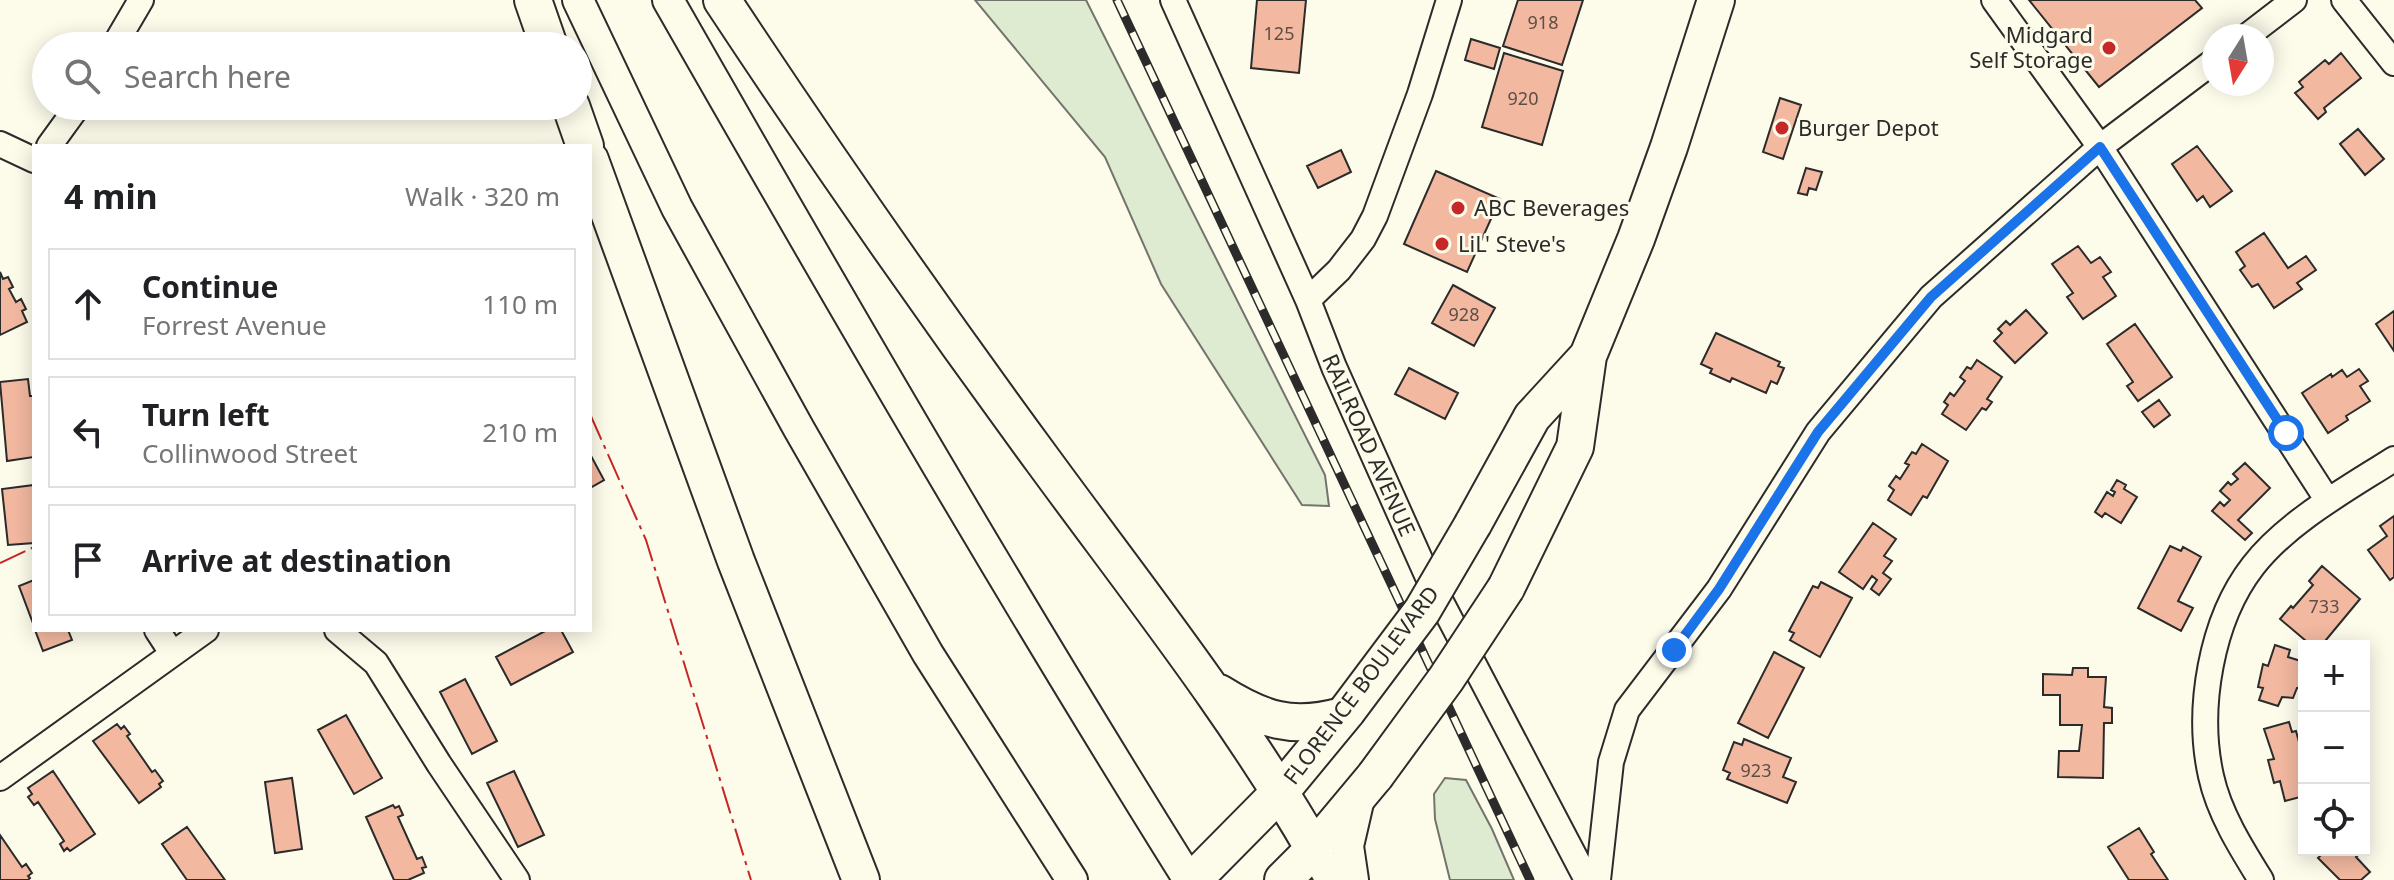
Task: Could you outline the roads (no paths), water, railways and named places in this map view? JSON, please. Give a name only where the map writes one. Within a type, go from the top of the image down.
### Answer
[{"type":"highway","points":[[533,0],[544,32]]},
{"type":"highway","points":[[722,0],[876,226],[1025,436],[1213,689],[1281,791],[1322,864]]},
{"type":"highway","name":"FLORENCE BOULEVARD","points":[[1283,880],[1322,864],[1367,785],[1446,679],[1506,588],[1575,447],[1588,356],[1636,239],[1716,0]]},
{"type":"highway","points":[[576,120],[584,144]]},
{"type":"highway","points":[[592,165],[736,561],[861,880]]},
{"type":"highway","name":"FLORENCE BOULEVARD","points":[[1191,880],[1281,791],[1345,714],[1422,611],[1532,417],[1588,356]]},
{"type":"highway","points":[[1213,689],[1251,713],[1284,721],[1318,723],[1345,714]]},
{"type":"main road","points":[[578,0],[677,208],[799,429],[928,654],[1070,876]]},
{"type":"main road","points":[[668,0],[901,407],[1045,649],[1191,880]]},
{"type":"main road","points":[[1353,880],[1348,846],[1367,785]]},
{"type":"street","points":[[122,32],[141,0]]},
{"type":"street","name":"RAILROAD AVENUE","points":[[1173,0],[1427,575],[1587,880]]},
{"type":"street","points":[[1308,300],[1339,270],[1363,239],[1375,216],[1420,94],[1449,0]]},
{"type":"street","points":[[1994,0],[2100,147],[2328,501]]},
{"type":"street","points":[[2263,24],[2294,0]]},
{"type":"street","points":[[2344,0],[2394,63]]},
{"type":"street","points":[[1598,880],[1611,762],[1627,710],[1719,589],[1818,432],[1931,297],[2100,147],[2202,70]]},
{"type":"street","points":[[50,144],[68,120]]},
{"type":"street","points":[[0,144],[32,159]]},
{"type":"street","points":[[2261,880],[2223,811],[2211,778],[2206,746],[2208,669],[2232,597],[2254,564],[2328,501],[2394,459]]},
{"type":"street","points":[[158,632],[172,653]]},
{"type":"street","points":[[0,778],[203,632]]},
{"type":"street","points":[[339,632],[376,663],[517,880]]},
{"type":"railway","points":[[1117,0],[1530,880]]},
{"type":"place","name":"Midgard Self Storage","points":[[2109,48]]},
{"type":"place","name":"Burger Depot","points":[[1782,128]]},
{"type":"place","name":"ABC Beverages","points":[[1458,208]]},
{"type":"place","name":"LiL' Steve's","points":[[1442,244]]}]
